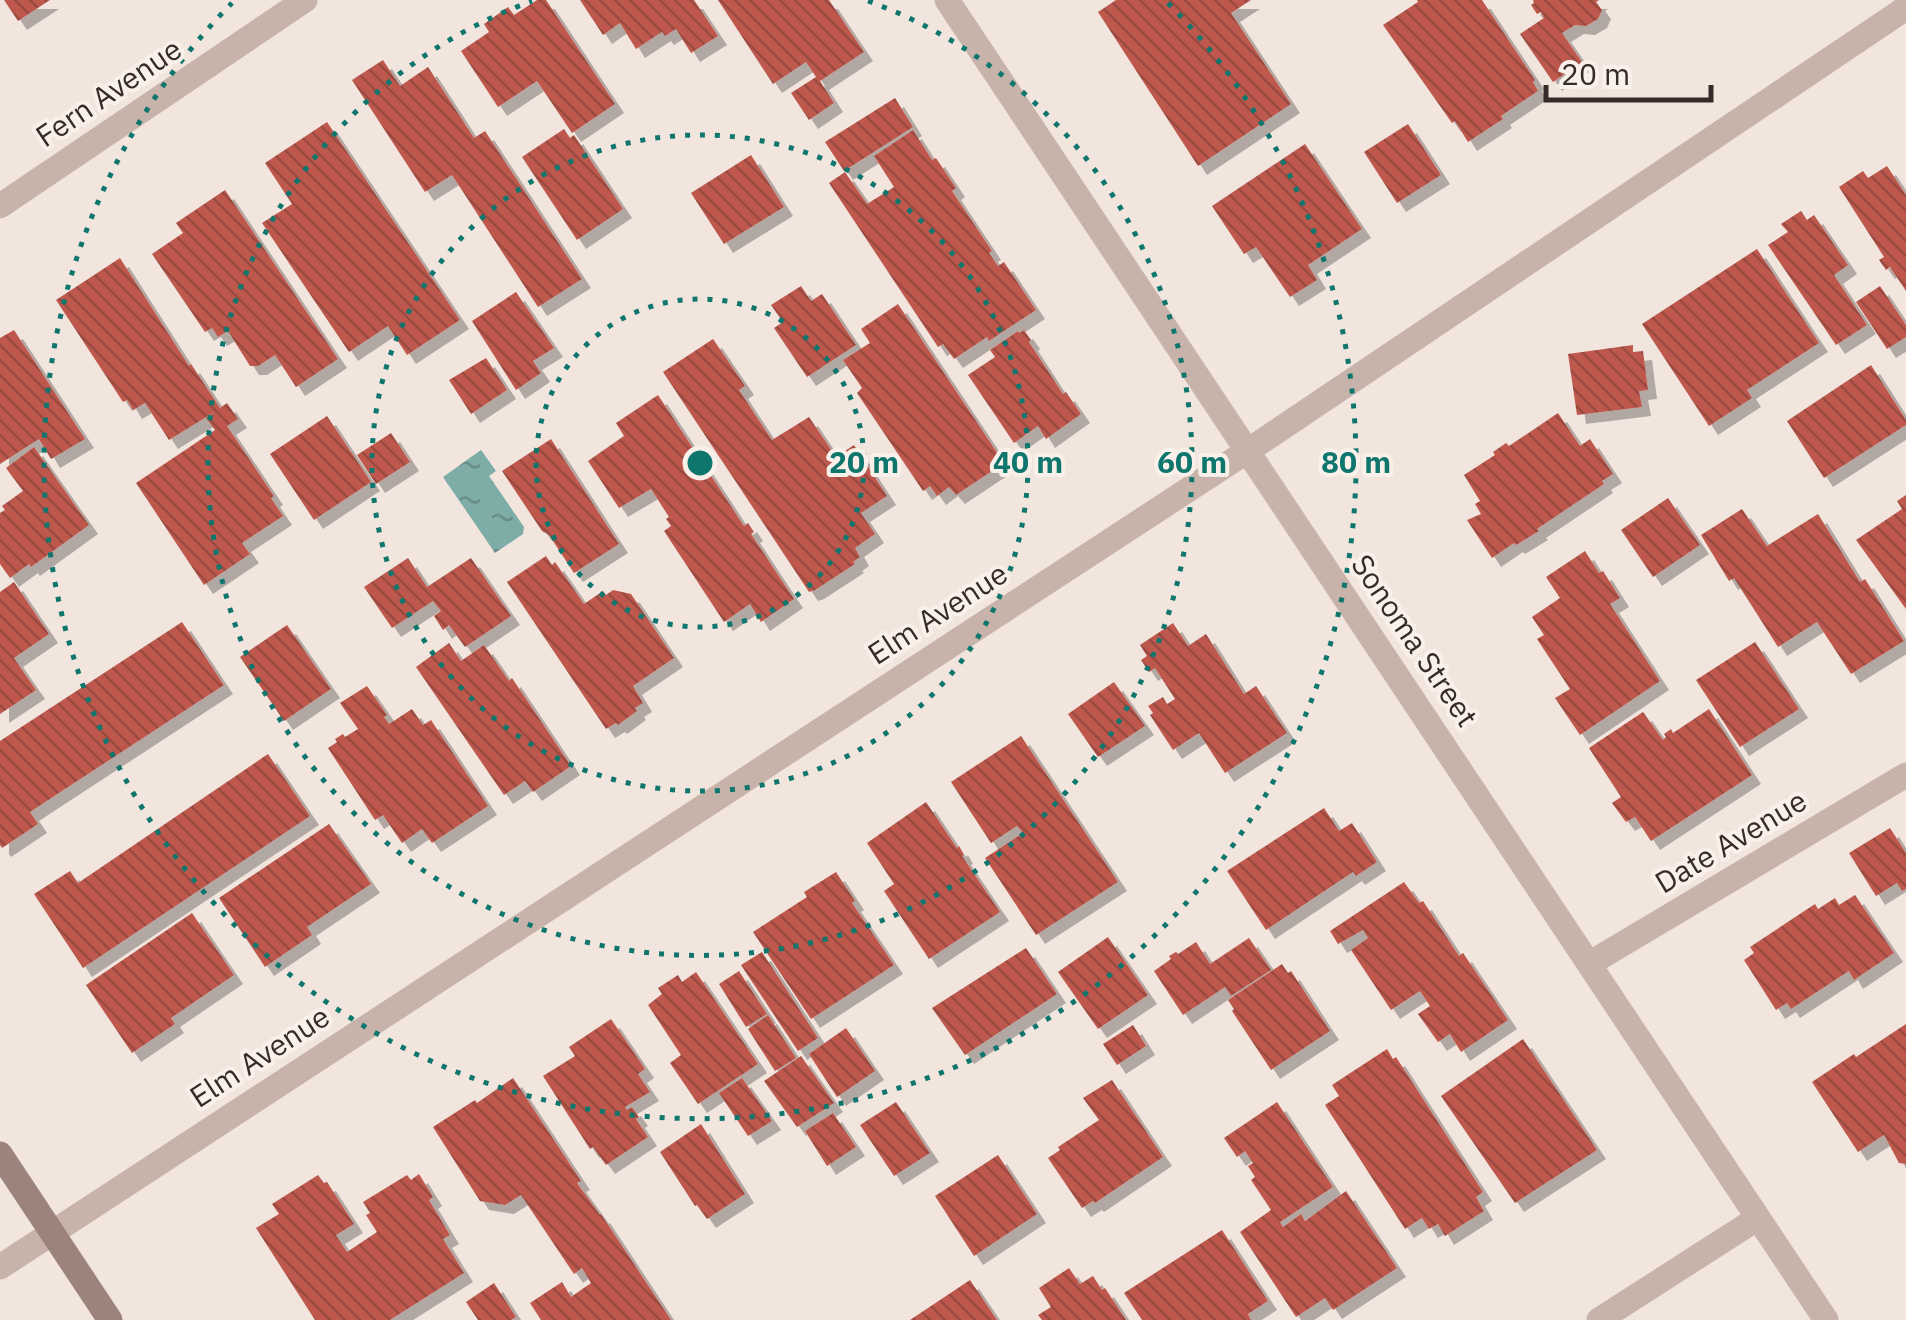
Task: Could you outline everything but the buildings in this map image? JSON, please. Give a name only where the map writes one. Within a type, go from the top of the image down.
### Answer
[{"type":"main road","points":[[0,1154],[110,1320]]},
{"type":"street","name":"Fern Avenue","points":[[0,206],[305,0]]},
{"type":"street","name":"Sonoma Street","points":[[947,0],[1826,1320]]},
{"type":"street","name":"Elm Avenue","points":[[0,1267],[1248,450],[1906,8]]},
{"type":"street","name":"Date Avenue","points":[[1589,964],[1906,775]]},
{"type":"street","points":[[1598,1320],[1758,1218]]},
{"type":"water","points":[[481,450],[496,471],[489,476],[524,527],[523,534],[495,553],[443,477]]}]
